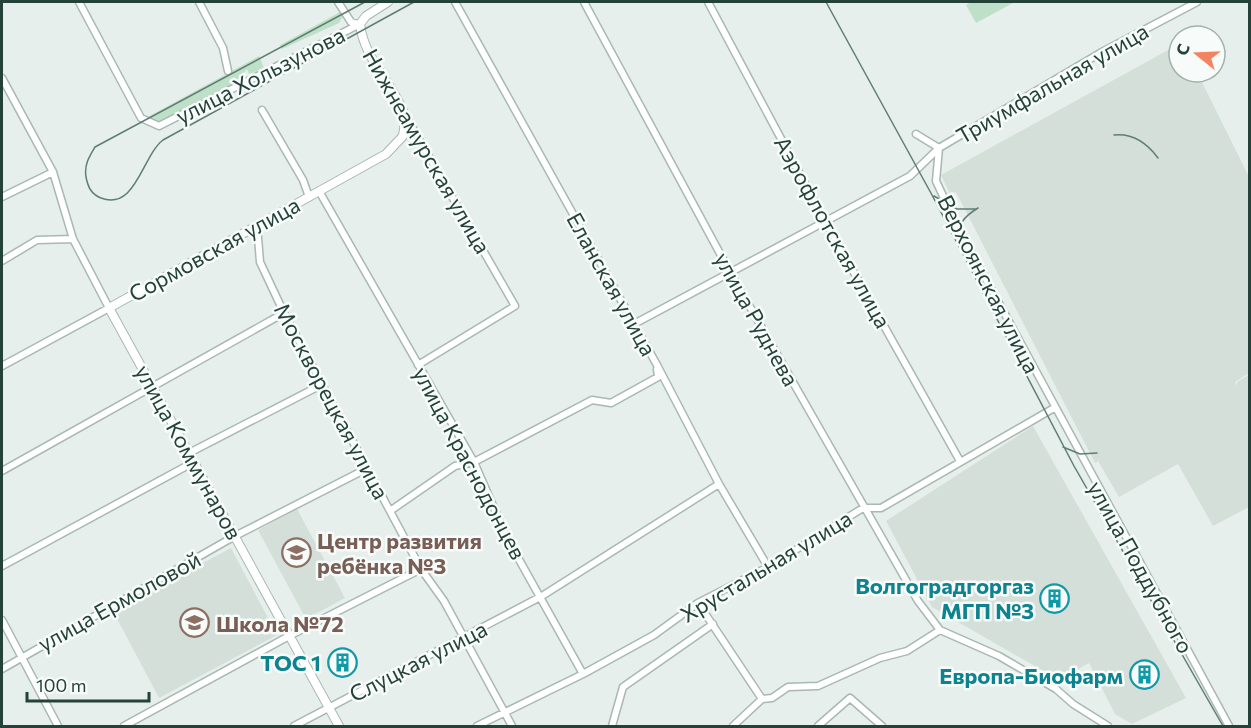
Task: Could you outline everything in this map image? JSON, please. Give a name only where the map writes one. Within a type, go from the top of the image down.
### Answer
[{"type":"street","name":"улица Хользунова","points":[[79,2],[141,118],[159,126],[360,24],[366,16],[388,2]]},
{"type":"street","points":[[199,2],[223,48],[228,71]]},
{"type":"street","name":"Нижнеамурская улица","points":[[338,2],[351,22],[360,24],[363,38],[379,72],[515,306],[418,365]]},
{"type":"street","name":"Еланская улица","points":[[454,2],[657,365],[719,484],[768,567]]},
{"type":"street","name":"улица Руднева","points":[[584,2],[730,272],[863,508],[918,601],[940,630]]},
{"type":"street","name":"Аэрофлотская улица","points":[[708,2],[825,221],[960,460]]},
{"type":"street","name":"Триумфальная улица","points":[[634,324],[910,176],[939,148],[1102,52],[1197,2]]},
{"type":"street","name":"улица Коммунаров","points":[[2,78],[53,172],[73,239],[339,726]]},
{"type":"street","points":[[262,110],[303,180],[309,197]]},
{"type":"street","name":"Сормовская улица","points":[[2,366],[386,154],[403,136],[405,114]]},
{"type":"street","points":[[916,134],[939,148]]},
{"type":"street","name":"Верхоянская улица","points":[[939,148],[936,180],[958,228],[1054,408]]},
{"type":"street","points":[[2,197],[53,172]]},
{"type":"street","name":"улица Краснодонцев","points":[[319,191],[474,462],[507,538],[542,596],[584,674]]},
{"type":"street","name":"Москворецкая улица","points":[[257,225],[260,262],[284,313],[420,569],[444,601],[512,726]]},
{"type":"street","points":[[2,261],[37,240],[73,239]]},
{"type":"street","points":[[2,471],[284,313]]},
{"type":"street","points":[[390,512],[454,466],[474,462],[592,400],[611,403],[658,377],[657,365]]},
{"type":"street","points":[[189,453],[321,385]]},
{"type":"street","name":"Хрустальная улица","points":[[477,726],[584,674],[654,635],[698,603],[768,567],[863,508],[881,508],[960,460],[1054,408]]},
{"type":"street","name":"улица Поддубного","points":[[1054,408],[1229,726]]},
{"type":"street","points":[[2,566],[194,462]]},
{"type":"street","name":"улица Ермоловой","points":[[2,669],[21,655],[235,536],[366,469]]},
{"type":"street","name":"Слуцкая улица","points":[[294,726],[542,596],[719,484]]},
{"type":"street","points":[[124,726],[289,636],[420,569]]},
{"type":"street","points":[[698,603],[762,699]]},
{"type":"street","points":[[2,620],[58,726]]},
{"type":"street","points":[[612,726],[623,687],[713,624]]},
{"type":"street","points":[[733,726],[762,699],[772,698],[788,687],[818,686],[880,658],[907,651],[940,630],[999,656],[1056,689],[1073,704],[1108,726]]},
{"type":"street","points":[[818,726],[850,698],[882,726]]},
{"type":"shaded area","points":[[1167,51],[1167,84],[1203,84],[1249,177],[1249,373],[1235,382],[1237,386],[1237,382],[1249,375],[1249,507],[1213,526],[1178,464],[1119,497],[1098,461],[1095,463],[956,192],[950,194],[941,175]]},
{"type":"shaded area","points":[[1033,426],[1186,698],[1132,724],[1115,714],[1089,663],[1059,680],[932,607],[886,521]]},
{"type":"shaded area","name":"Центр развития ребёнка №3","points":[[297,509],[345,598],[306,619],[258,530]]},
{"type":"shaded area","name":"Школа №72","points":[[231,548],[277,635],[159,698],[113,611]]},
{"type":"green space","points":[[971,2],[1013,3],[976,23],[966,5]]},
{"type":"green space","points":[[340,12],[343,16],[339,23],[282,49],[280,45]]},
{"type":"green space","points":[[259,56],[264,68],[249,74],[247,69],[236,82],[166,120],[158,123],[146,118]]},
{"type":"tram line","points":[[365,2],[95,147],[86,169],[90,190],[101,198],[113,200],[122,197],[130,190],[163,140],[414,2]]},
{"type":"tram line","points":[[826,2],[932,195],[1074,466],[1223,726]]},
{"type":"tram line","points":[[1114,135],[1139,140],[1158,158]]},
{"type":"tram line","points":[[934,196],[957,209],[976,209]]},
{"type":"tram line","points":[[958,243],[962,222],[978,208]]},
{"type":"tram line","points":[[1063,447],[1080,454],[1097,453]]},
{"type":"place","name":"Центр развития ребёнка №3","points":[[296,553]]},
{"type":"place","name":"Волгоградгоргаз МГП №3","points":[[1055,598]]},
{"type":"place","name":"Школа №72","points":[[195,623]]},
{"type":"place","name":"ТОС 1","points":[[342,662]]},
{"type":"place","name":"Европа-Биофарм","points":[[1144,675]]}]
